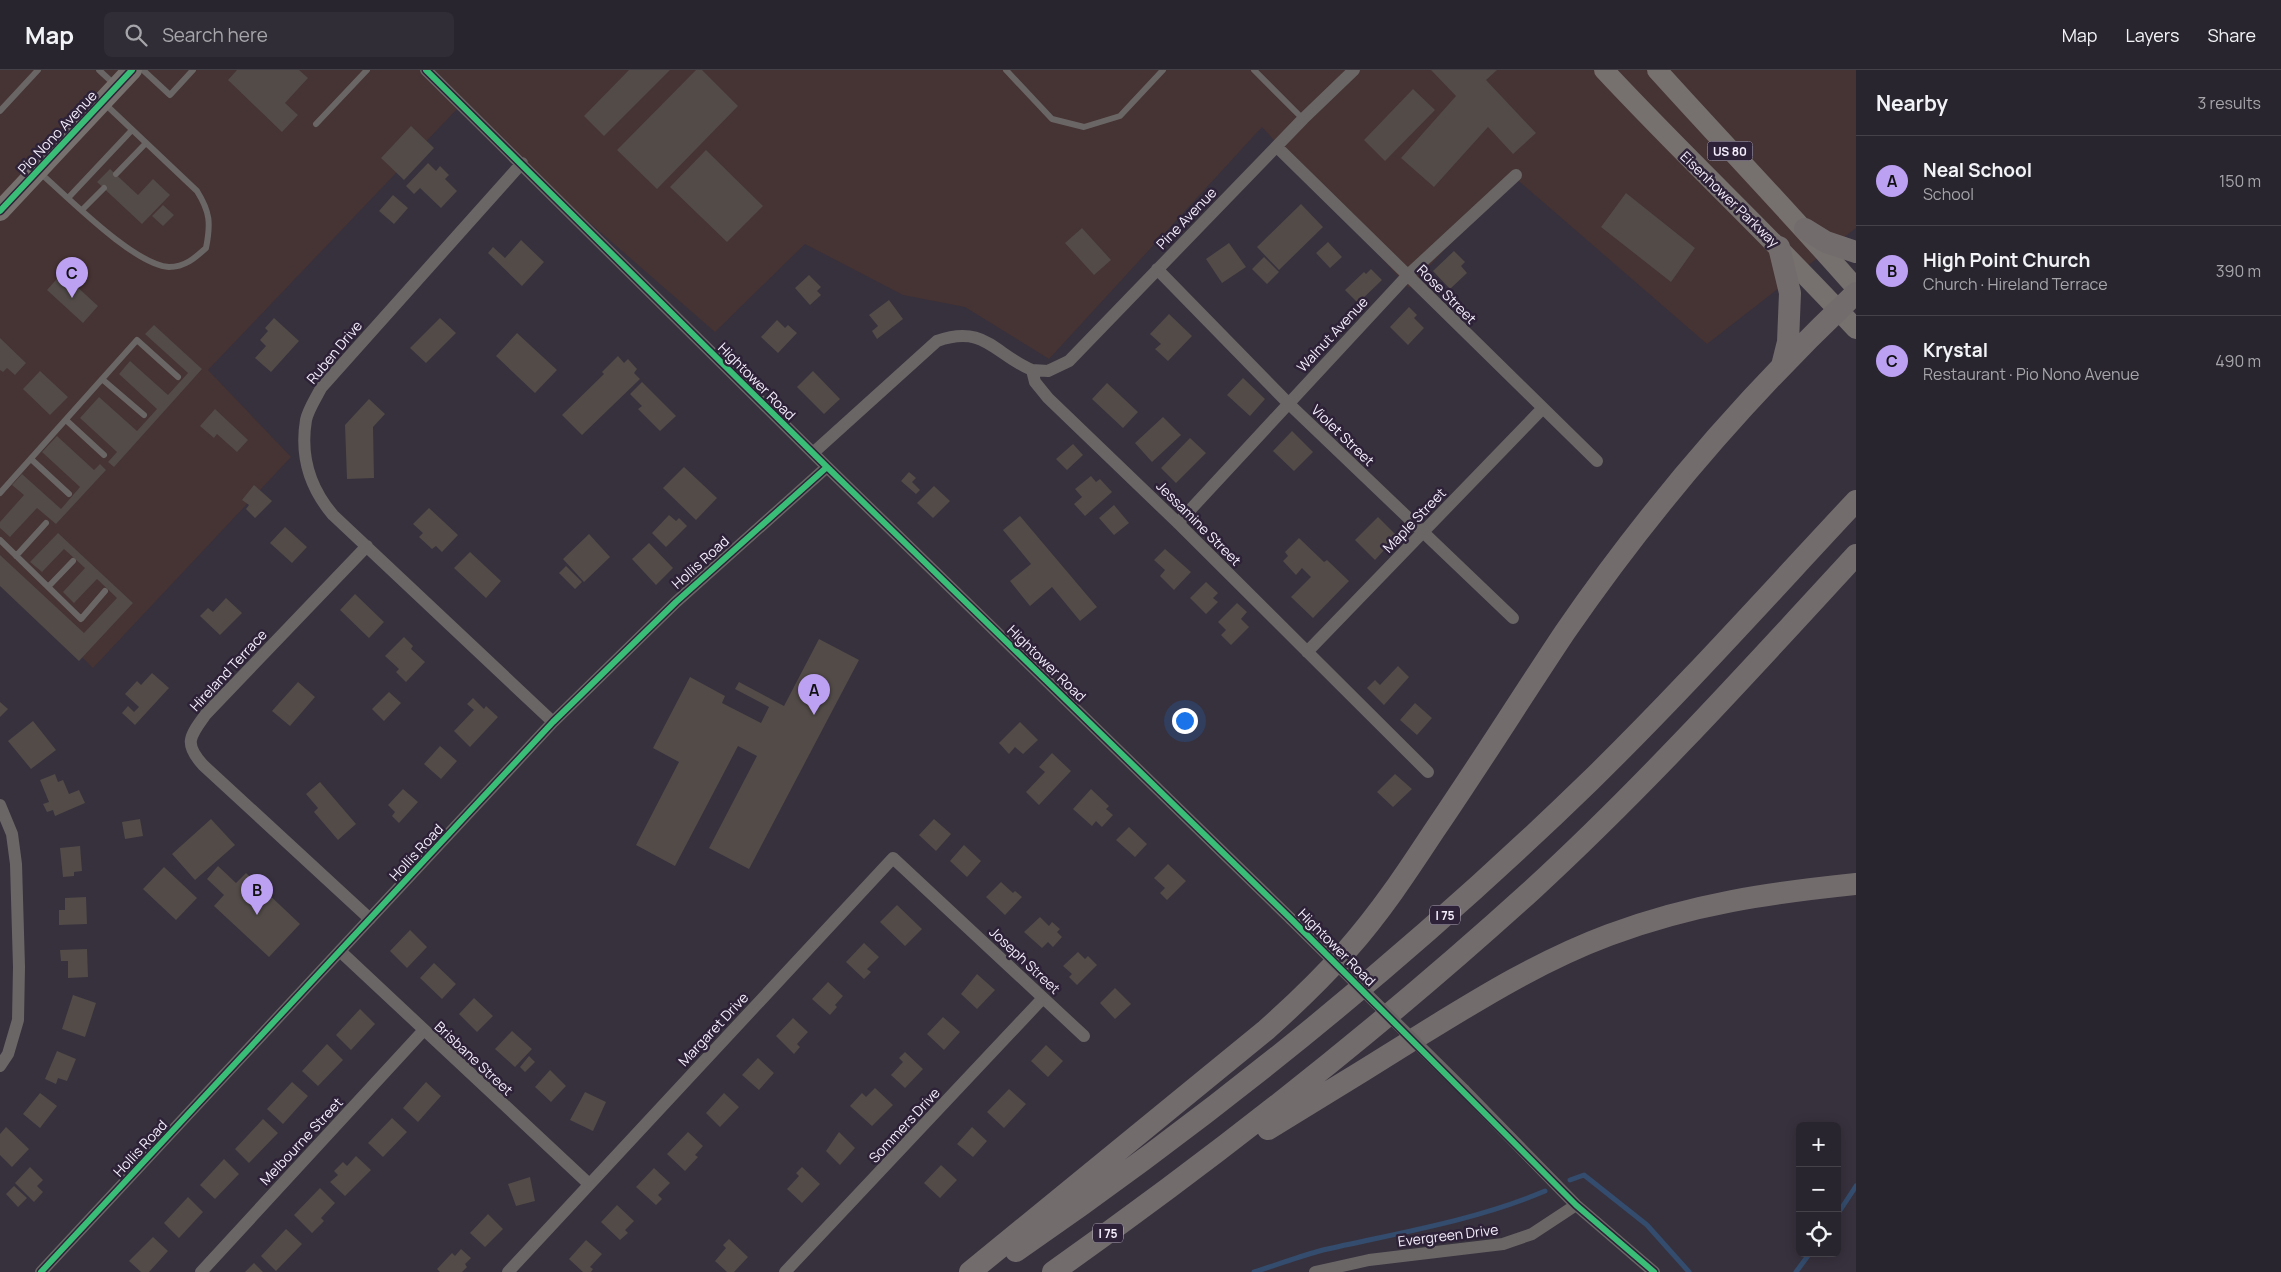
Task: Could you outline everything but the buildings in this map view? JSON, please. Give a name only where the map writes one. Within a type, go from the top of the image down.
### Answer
[{"type":"highway","points":[[1805,229],[1826,242],[1856,252]]},
{"type":"highway","points":[[1779,247],[1790,293],[1788,342],[1781,370]]},
{"type":"highway","points":[[970,1272],[1266,1030],[1348,948],[1396,887],[1565,632],[1632,541],[1686,473],[1781,370],[1856,293]]},
{"type":"highway","name":"I 75","points":[[985,1272],[1167,1143],[1287,1051],[1395,960],[1590,781],[1651,720],[1856,502]]},
{"type":"highway","name":"I 75","points":[[1053,1272],[1163,1194],[1298,1090],[1460,954],[1534,888],[1656,768],[1856,555]]},
{"type":"highway","points":[[1163,1194],[1473,1003],[1517,977],[1572,950],[1638,925],[1709,904],[1768,893],[1856,884]]},
{"type":"main road","name":"Pio Nono Avenue","points":[[0,211],[132,70]]},
{"type":"main road","name":"Eisenhower Parkway","points":[[1604,70],[1665,136],[1779,247],[1856,328]]},
{"type":"main road","name":"US 80","points":[[1657,70],[1776,201],[1805,229],[1856,288]]},
{"type":"street","name":"Hightower Road","points":[[426,70],[827,467],[1291,918],[1576,1204],[1654,1272]]},
{"type":"street","name":"Pine Avenue","points":[[1032,370],[1048,371],[1069,361],[1303,119],[1354,70]]},
{"type":"street","name":"Rose Street","points":[[1277,147],[1597,461]]},
{"type":"street","name":"Ruben Drive","points":[[522,163],[321,388],[306,419],[304,455],[314,488],[333,515],[553,722]]},
{"type":"street","name":"Walnut Avenue","points":[[1178,523],[1407,276],[1516,175]]},
{"type":"street","name":"Violet Street","points":[[1157,269],[1288,403],[1513,618]]},
{"type":"street","points":[[813,453],[934,344],[951,336],[978,337],[988,341],[1016,364],[1032,370]]},
{"type":"street","name":"Jessamine Street","points":[[1032,370],[1035,382],[1048,398],[1178,523],[1428,772]]},
{"type":"street","name":"Maple Street","points":[[1307,652],[1542,409]]},
{"type":"street","name":"Hollis Road","points":[[41,1272],[341,952],[553,722],[676,602],[827,467]]},
{"type":"street","name":"Hireland Terrace","points":[[367,546],[206,714],[193,731],[190,742],[192,753],[203,765],[370,919]]},
{"type":"street","points":[[0,805],[12,834],[16,864],[19,967],[18,1020],[8,1054],[0,1066]]},
{"type":"street","name":"Margaret Drive","points":[[508,1272],[893,858],[944,906]]},
{"type":"street","name":"Joseph Street","points":[[944,906],[1084,1036]]},
{"type":"street","name":"Brisbane Street","points":[[341,952],[423,1031],[589,1184]]},
{"type":"street","name":"Sommers Drive","points":[[785,1272],[1043,998]]},
{"type":"street","name":"Melbourne Street","points":[[201,1272],[423,1031]]},
{"type":"street","name":"Evergreen Drive","points":[[1315,1272],[1369,1260],[1503,1244],[1532,1234],[1576,1204]]},
{"type":"lane","points":[[0,111],[38,70]]},
{"type":"lane","points":[[98,70],[117,87]]},
{"type":"lane","points":[[143,70],[170,95],[194,70]]},
{"type":"lane","points":[[316,124],[366,70]]},
{"type":"lane","points":[[1006,70],[1052,119],[1084,127],[1120,116],[1163,70]]},
{"type":"lane","points":[[1254,70],[1303,119]]},
{"type":"lane","points":[[38,171],[126,247],[155,264],[170,267],[184,264],[206,248],[210,219],[206,206],[196,190],[102,102]]},
{"type":"lane","points":[[68,197],[132,130]]},
{"type":"lane","points":[[116,174],[146,143]]},
{"type":"lane","points":[[82,210],[104,188]]},
{"type":"lane","points":[[0,493],[137,340],[178,377]]},
{"type":"lane","points":[[102,379],[144,415]]},
{"type":"lane","points":[[66,420],[104,455]]},
{"type":"lane","points":[[31,459],[69,494]]},
{"type":"lane","points":[[16,556],[46,523]]},
{"type":"lane","points":[[0,540],[81,619],[105,591]]},
{"type":"lane","points":[[48,587],[73,561]]},
{"type":"shaded area","points":[[0,70],[1856,70],[1856,228],[1707,344],[1513,176],[1409,288],[1262,127],[1049,359],[965,307],[903,295],[805,244],[715,332],[458,108],[208,370],[291,457],[93,668],[0,576]]},
{"type":"waterway","points":[[1570,1180],[1584,1175],[1647,1225],[1689,1272]]},
{"type":"waterway","points":[[1839,1212],[1856,1186]]},
{"type":"waterway","points":[[1254,1272],[1323,1250],[1463,1218],[1545,1191]]},
{"type":"waterway","points":[[1796,1272],[1807,1257]]},
{"type":"cycle path","points":[[0,211],[132,70]]},
{"type":"cycle path","points":[[426,70],[827,467],[1291,919],[1576,1205],[1654,1272]]},
{"type":"cycle path","points":[[41,1272],[553,722],[676,602],[827,467]]},
{"type":"place","name":"Krystal","points":[[72,298]]},
{"type":"place","name":"Neal School","points":[[814,715]]},
{"type":"place","name":"High Point Church","points":[[257,915]]}]
